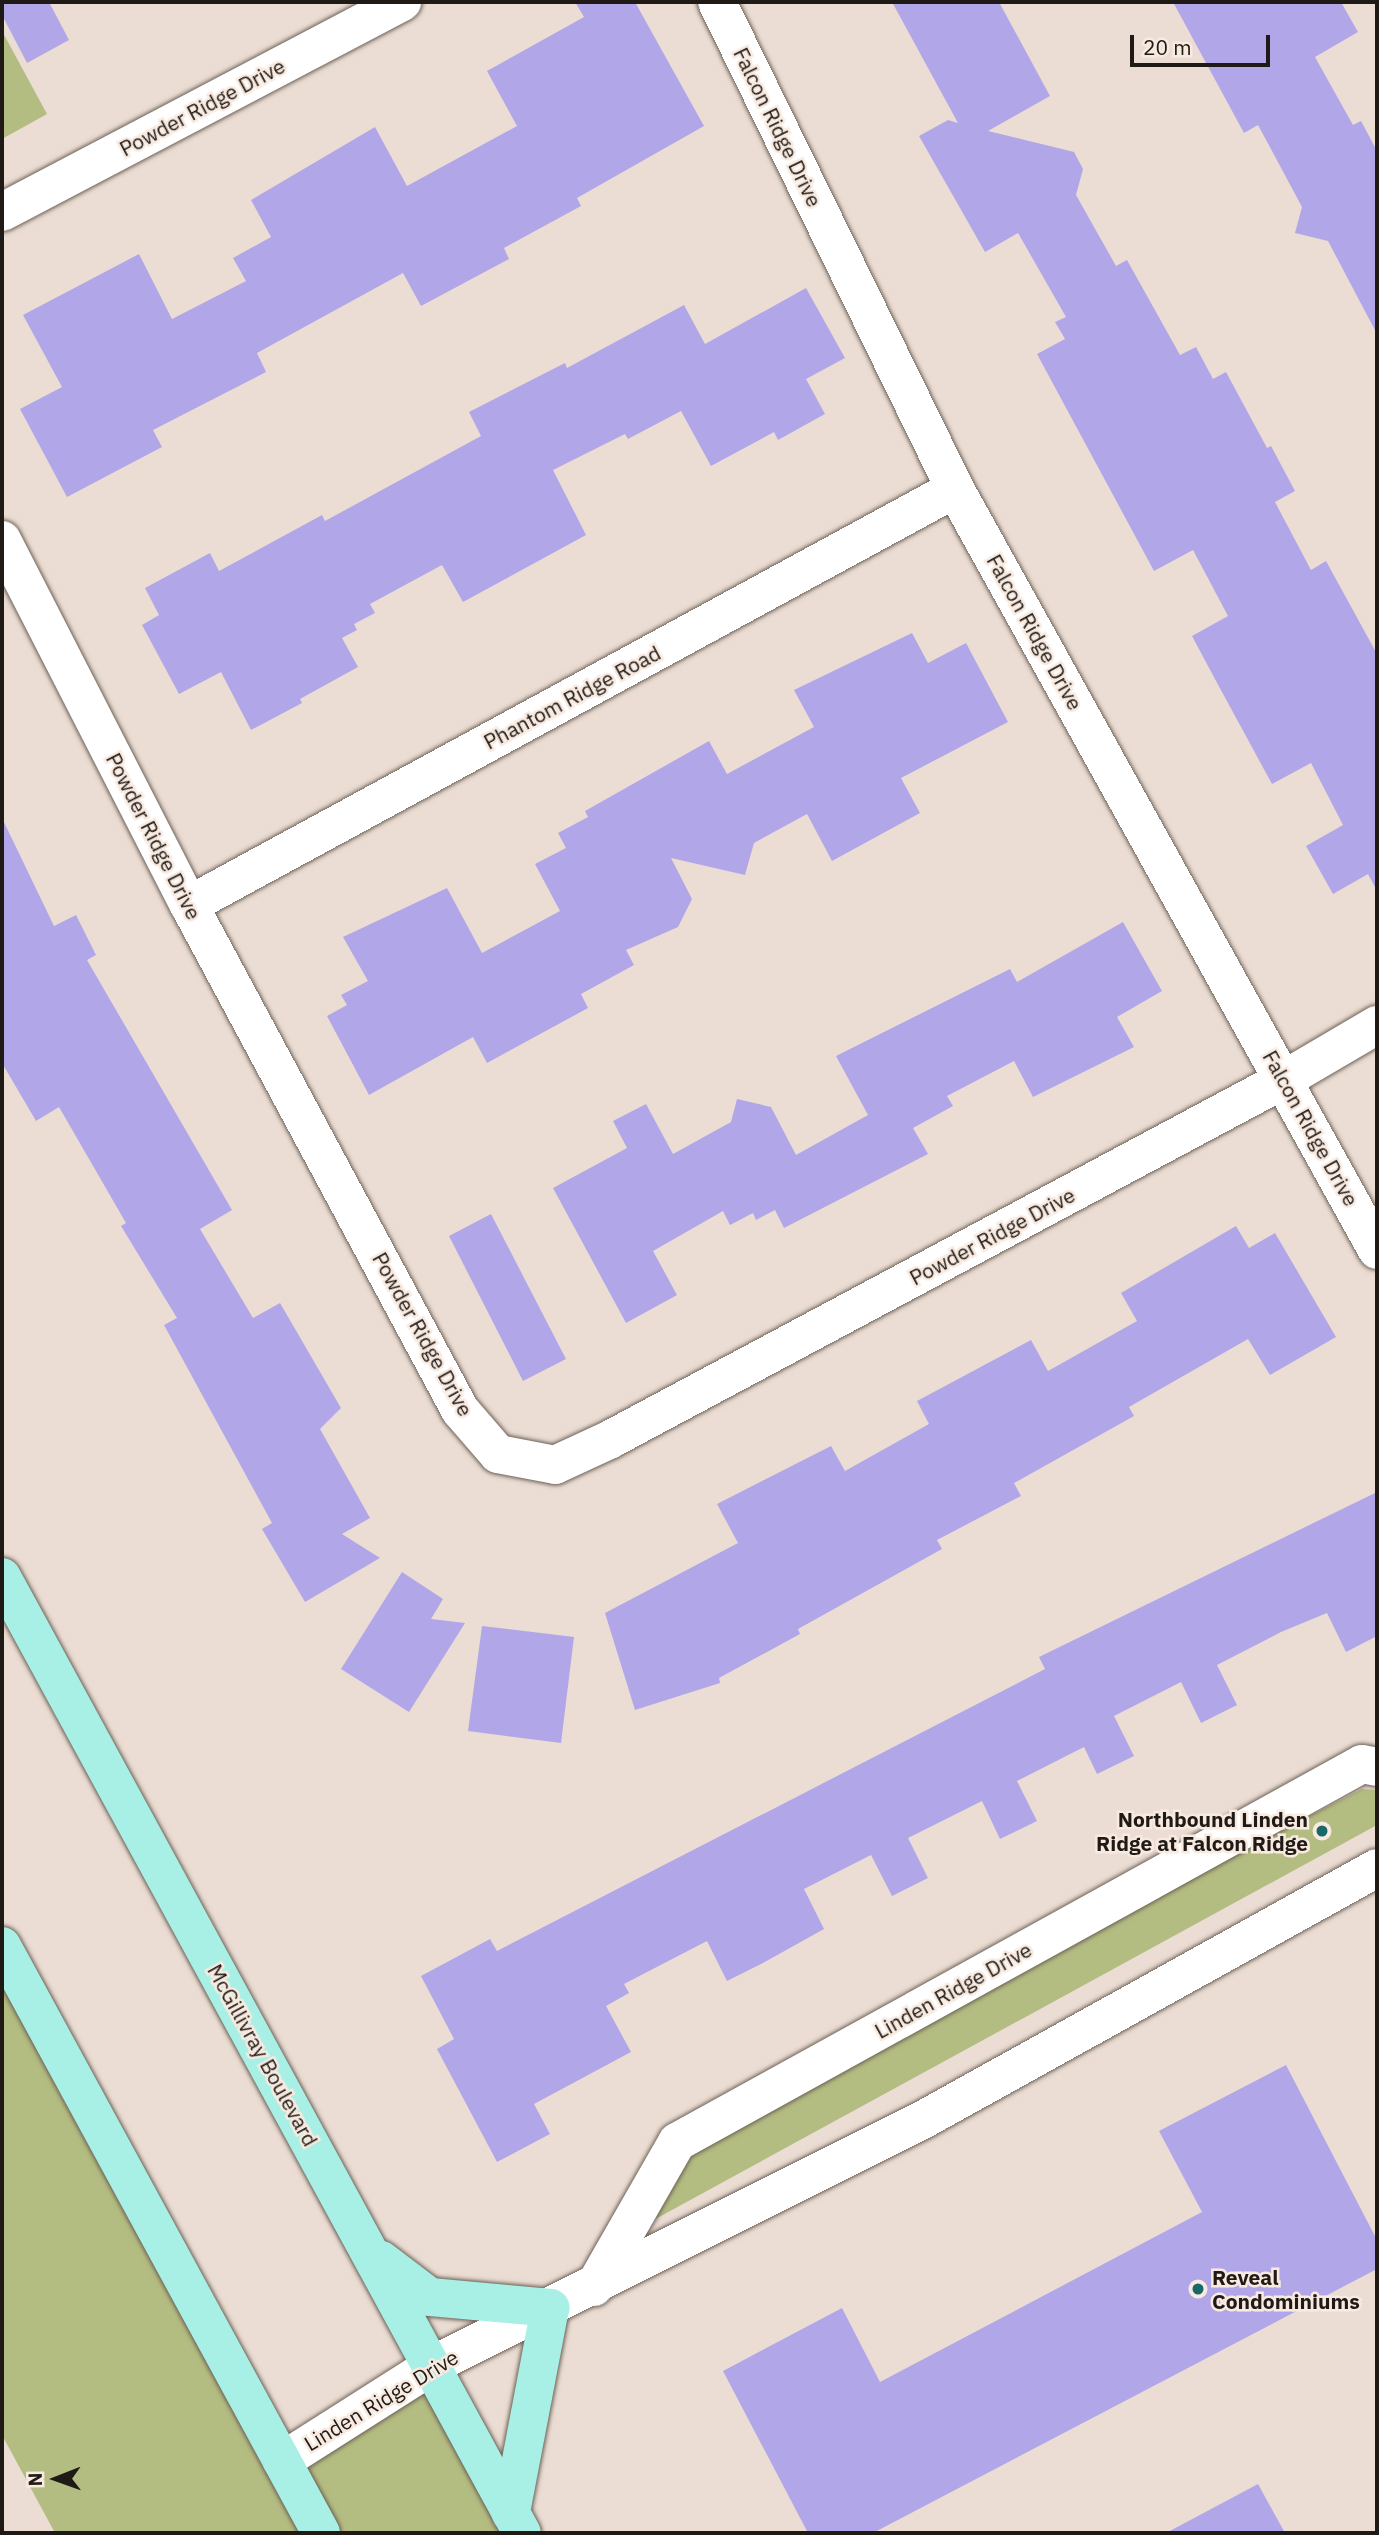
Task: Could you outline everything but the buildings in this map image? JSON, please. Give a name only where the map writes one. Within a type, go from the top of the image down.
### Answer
[{"type":"main road","name":"McGillivray Boulevard","points":[[2,1577],[517,2523]]},
{"type":"main road","points":[[2,1947],[321,2533]]},
{"type":"main road","points":[[371,2253],[430,2297],[550,2308],[517,2523]]},
{"type":"street","name":"Powder Ridge Drive","points":[[2,212],[402,2]]},
{"type":"street","name":"Falcon Ridge Drive","points":[[717,2],[956,489],[1285,1079],[1377,1251]]},
{"type":"street","name":"Phantom Ridge Road","points":[[188,905],[956,489]]},
{"type":"street","name":"Powder Ridge Drive","points":[[2,540],[188,905],[460,1410],[498,1454],[555,1465],[1285,1079],[1377,1025]]},
{"type":"street","name":"Linden Ridge Drive","points":[[594,2287],[677,2142],[1362,1764],[1377,1767]]},
{"type":"street","name":"Linden Ridge Drive","points":[[282,2461],[433,2365],[594,2287],[928,2117],[1377,1868]]},
{"type":"green space","points":[[2,31],[47,114],[2,139]]},
{"type":"green space","points":[[1362,1789],[1377,1790],[1377,1825],[650,2222],[677,2142]]},
{"type":"green space","points":[[2,1946],[281,2461],[433,2365],[522,2533],[55,2533],[2,2435]]},
{"type":"place","name":"Northbound Linden Ridge at Falcon Ridge","points":[[1322,1831]]},
{"type":"place","name":"Reveal Condominiums","points":[[1198,2289]]}]
